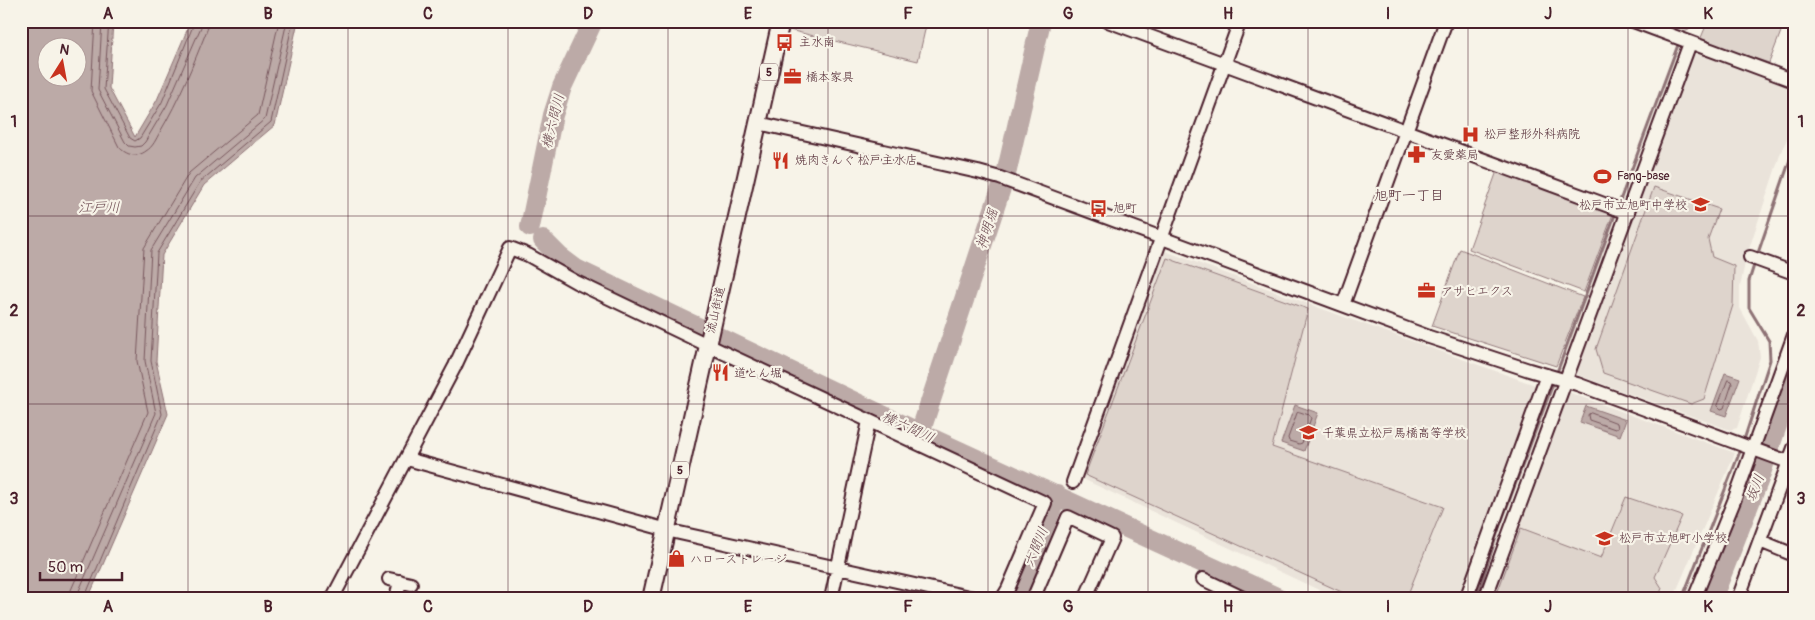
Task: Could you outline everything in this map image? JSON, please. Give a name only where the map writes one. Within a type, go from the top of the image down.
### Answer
[{"type":"main road","name":"流山街道","points":[[652,599],[781,21]]},
{"type":"street","points":[[1108,21],[1628,213]]},
{"type":"street","points":[[1073,482],[1240,21]]},
{"type":"street","points":[[1343,305],[1446,21]]},
{"type":"street","points":[[1633,21],[1794,81]]},
{"type":"street","points":[[1485,599],[1690,43]]},
{"type":"street","points":[[758,123],[978,172],[1006,181],[1454,346],[1566,381],[1786,462]]},
{"type":"street","points":[[332,599],[455,366],[510,248],[528,255],[576,282],[1045,502],[1002,599]]},
{"type":"street","points":[[1750,257],[1794,273]]},
{"type":"street","points":[[1694,599],[1754,449],[1794,335]]},
{"type":"street","points":[[1466,599],[1547,376]]},
{"type":"street","points":[[831,599],[869,421]]},
{"type":"street","points":[[1738,599],[1760,541],[1786,462],[1794,448]]},
{"type":"street","points":[[407,459],[667,530],[978,599]]},
{"type":"street","points":[[1033,599],[1068,517],[1112,538],[1085,599]]},
{"type":"street","points":[[1760,541],[1794,555]]},
{"type":"street","points":[[1484,548],[1501,554]]},
{"type":"street","points":[[1203,579],[1238,597]]},
{"type":"street","points":[[396,599],[400,581]]},
{"type":"shaded area","points":[[791,21],[927,21],[918,61],[789,30]]},
{"type":"shaded area","points":[[1651,21],[1693,21],[1689,30],[1680,33]]},
{"type":"shaded area","points":[[1708,21],[1785,21],[1769,63],[1700,40]]},
{"type":"shaded area","name":"松戸市立旭町中学校","points":[[1699,52],[1794,86],[1794,130],[1781,152],[1746,258],[1740,287],[1740,308],[1758,341],[1760,357],[1737,428],[1730,430],[1578,375],[1577,372],[1694,55]]},
{"type":"shaded area","points":[[1497,171],[1613,214],[1584,292],[1469,249]]},
{"type":"shaded area","points":[[1654,187],[1719,209],[1708,239],[1712,257],[1734,266],[1733,305],[1704,399],[1691,404],[1603,373],[1596,349]]},
{"type":"shaded area","points":[[1460,249],[1583,297],[1556,366],[1432,326]]},
{"type":"shaded area","name":"千葉県立松戸馬橋高等学校","points":[[1165,251],[1535,385],[1536,392],[1458,599],[1338,599],[1083,479],[1080,474],[1160,253]]},
{"type":"shaded area","points":[[1167,258],[1308,309],[1272,447],[1443,507],[1406,599],[1357,599],[1085,475]]},
{"type":"shaded area","name":"松戸市立旭町小学校","points":[[1568,392],[1735,453],[1673,599],[1489,599]]},
{"type":"shaded area","points":[[1626,497],[1682,516],[1655,577],[1662,588],[1658,599],[1495,599],[1521,528],[1601,558]]},
{"type":"water","name":"江戸川","points":[[21,21],[113,21],[109,88],[135,137],[157,100],[191,21],[298,21],[275,125],[204,185],[162,255],[156,361],[168,414],[88,599],[21,599]]},
{"type":"water","points":[[1725,373],[1740,378],[1726,416],[1711,411]]},
{"type":"water","points":[[1295,405],[1318,413],[1304,451],[1281,443]]},
{"type":"water","points":[[1586,406],[1626,420],[1620,436],[1580,422]]},
{"type":"waterway","name":"横六間川","points":[[530,227],[553,115],[562,87],[593,21]]},
{"type":"waterway","name":"神明堀","points":[[920,433],[1007,170],[1041,21]]},
{"type":"waterway","points":[[1618,206],[1678,45]]},
{"type":"waterway","points":[[1757,256],[1794,148]]},
{"type":"waterway","points":[[1556,375],[1616,212]]},
{"type":"waterway","name":"横六間川","points":[[543,240],[560,257],[576,269],[920,433],[1281,599]]},
{"type":"waterway","points":[[1743,443],[1770,360],[1769,341],[1749,308],[1749,281],[1755,262]]},
{"type":"waterway","name":"坂川","points":[[1712,599],[1759,479],[1794,375]]},
{"type":"waterway","points":[[1476,599],[1499,528],[1554,381]]},
{"type":"waterway","points":[[1682,599],[1741,449]]},
{"type":"waterway","name":"六間川","points":[[1015,599],[1057,495]]},
{"type":"place","name":"主水南","points":[[785,42]]},
{"type":"place","name":"橋本家具","points":[[792,77]]},
{"type":"place","name":"松戸整形外科病院","points":[[1470,134]]},
{"type":"place","name":"友愛薬局","points":[[1417,155]]},
{"type":"place","name":"焼肉きんぐ 松戸主水店","points":[[781,160]]},
{"type":"place","name":"Fang-base","points":[[1603,176]]},
{"type":"place","name":"松戸市立旭町中学校","points":[[1701,205]]},
{"type":"place","name":"旭町","points":[[1099,208]]},
{"type":"place","name":"アサヒエクス","points":[[1427,291]]},
{"type":"place","name":"道とん堀","points":[[720,373]]},
{"type":"place","name":"千葉県立松戸馬橋高等学校","points":[[1308,433]]},
{"type":"place","name":"松戸市立旭町小学校","points":[[1605,538]]},
{"type":"place","name":"ハローストレージ","points":[[676,559]]},
{"type":"district","name":"旭町一丁目","points":[[1409,195]]}]
